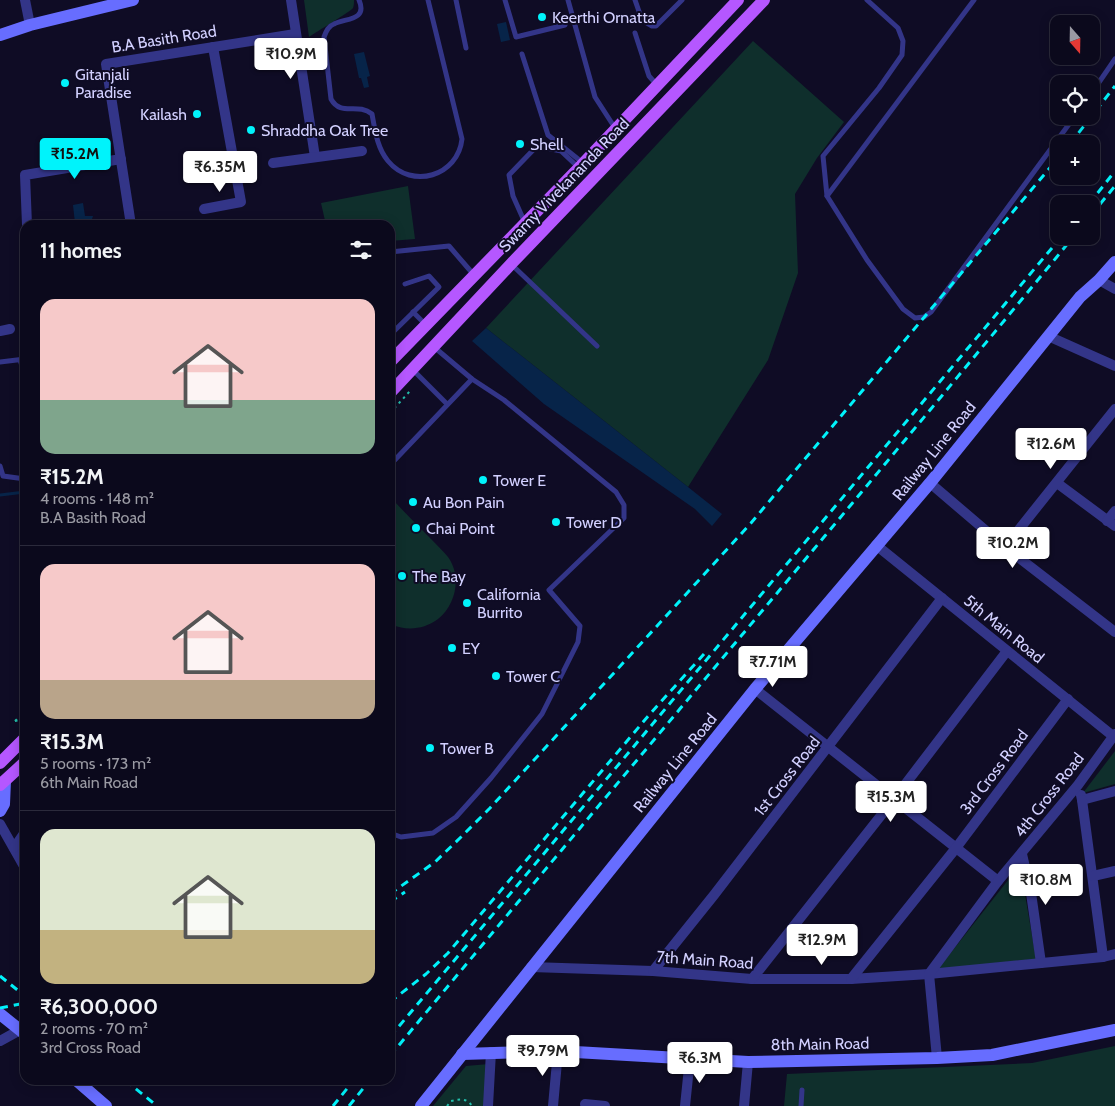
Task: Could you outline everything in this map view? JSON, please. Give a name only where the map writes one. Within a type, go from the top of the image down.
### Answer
[{"type":"main road","points":[[0,35],[30,25],[134,0]]},
{"type":"main road","name":"Swamy Vivekananda Road","points":[[395,357],[581,166],[738,0]]},
{"type":"main road","name":"Swamy Vivekananda Road","points":[[395,388],[764,0]]},
{"type":"main road","name":"Railway Line Road","points":[[421,1106],[755,689],[930,483],[1080,297],[1115,262]]},
{"type":"main road","points":[[0,763],[20,743]]},
{"type":"main road","points":[[0,811],[4,804],[2,783],[20,767]]},
{"type":"main road","points":[[0,1014],[20,1030]]},
{"type":"main road","name":"8th Main Road","points":[[462,1054],[558,1051],[748,1062],[937,1058],[992,1055],[1115,1030]]},
{"type":"main road","points":[[82,1085],[106,1106]]},
{"type":"street","points":[[25,0],[30,25]]},
{"type":"street","points":[[291,0],[315,157]]},
{"type":"street","name":"B.A Basith Road","points":[[130,220],[106,64],[295,34]]},
{"type":"street","points":[[204,209],[241,202],[213,47]]},
{"type":"street","points":[[273,163],[362,151]]},
{"type":"street","points":[[27,220],[25,175],[121,159]]},
{"type":"street","points":[[1099,280],[1115,289]]},
{"type":"street","points":[[1048,336],[1115,366]]},
{"type":"street","points":[[1005,547],[1115,409]]},
{"type":"street","points":[[930,483],[1005,547],[1115,632]]},
{"type":"street","points":[[1057,483],[1111,523],[1115,511]]},
{"type":"street","name":"5th Main Road","points":[[876,545],[1114,735]]},
{"type":"street","name":"1st Cross Road","points":[[653,971],[714,895],[942,598]]},
{"type":"street","points":[[752,979],[894,799],[1007,651]]},
{"type":"street","points":[[755,689],[998,881]]},
{"type":"street","name":"3rd Cross Road","points":[[851,978],[956,848],[1068,699]]},
{"type":"street","name":"4th Cross Road","points":[[929,974],[998,881],[1078,786],[1114,735]]},
{"type":"street","points":[[1078,786],[1082,800],[1103,956]]},
{"type":"street","points":[[1082,800],[1115,790]]},
{"type":"street","points":[[0,824],[18,845]]},
{"type":"street","points":[[1022,854],[1031,893],[1042,963]]},
{"type":"street","points":[[1092,876],[1115,871]]},
{"type":"street","name":"7th Main Road","points":[[531,967],[653,971],[752,979],[851,978],[929,974],[1115,954]]},
{"type":"street","points":[[929,974],[937,1058]]},
{"type":"street","points":[[0,1041],[20,1033]]},
{"type":"street","points":[[553,1106],[558,1051]]},
{"type":"street","points":[[488,1106],[491,1052]]},
{"type":"street","points":[[685,1106],[690,1058]]},
{"type":"street","points":[[744,1106],[748,1062]]},
{"type":"street","points":[[585,1104],[605,1106]]},
{"type":"lane","points":[[359,0],[361,9],[357,16],[334,23],[327,30],[324,37],[332,99],[341,109],[358,108],[372,114],[379,146],[387,161],[404,174],[414,176],[432,175],[446,170],[457,158],[462,139],[428,0]]},
{"type":"lane","points":[[456,0],[466,48]]},
{"type":"lane","points":[[505,0],[516,38],[565,25]]},
{"type":"lane","points":[[568,0],[595,96],[616,128]]},
{"type":"lane","points":[[635,0],[642,20],[652,26],[659,25],[682,0]]},
{"type":"lane","points":[[867,0],[898,28],[903,41],[902,55],[879,88],[823,156],[827,196],[896,302],[915,318],[924,317],[931,312],[1068,125]]},
{"type":"lane","points":[[827,196],[974,0]]},
{"type":"lane","points":[[635,33],[649,76],[658,85]]},
{"type":"lane","points":[[522,54],[548,135],[581,166]]},
{"type":"lane","points":[[1100,81],[1115,59]]},
{"type":"lane","points":[[525,224],[513,196],[509,175],[536,146],[561,151],[581,166]]},
{"type":"lane","points":[[395,251],[448,246],[474,275]]},
{"type":"lane","points":[[511,264],[597,346]]},
{"type":"lane","points":[[395,330],[439,286],[429,276],[405,284]]},
{"type":"lane","points":[[413,312],[427,325]]},
{"type":"lane","points":[[395,835],[401,837],[433,833],[456,817],[491,778],[542,714],[580,635],[580,626],[549,590],[624,518],[624,506],[616,492],[504,400],[472,379],[434,347]]},
{"type":"lane","points":[[0,362],[20,359]]},
{"type":"lane","points":[[412,370],[447,404]]},
{"type":"lane","points":[[395,460],[472,379]]},
{"type":"lane","points":[[0,466],[3,476],[20,478]]},
{"type":"lane","points":[[801,1106],[802,1090]]},
{"type":"path","points":[[447,1106],[451,1101],[460,1099],[469,1102],[472,1106]]},
{"type":"green space","points":[[304,0],[354,0],[354,3],[351,10],[309,37]]},
{"type":"green space","points":[[753,41],[844,122],[817,158],[795,194],[798,273],[768,360],[688,487],[486,328]]},
{"type":"green space","points":[[408,186],[415,239],[395,241],[395,220],[325,220],[321,203]]},
{"type":"green space","points":[[395,502],[448,557],[455,573],[456,581],[453,598],[438,619],[432,623],[414,628],[396,626]]},
{"type":"green space","points":[[1115,751],[1115,784],[1083,793]]},
{"type":"green space","points":[[1020,865],[1036,959],[938,969]]},
{"type":"green space","points":[[1115,1046],[1115,1106],[784,1106],[787,1074],[1032,1063]]},
{"type":"green space","points":[[489,1064],[486,1106],[433,1106],[466,1066]]},
{"type":"water","points":[[506,22],[510,40],[501,42],[497,24]]},
{"type":"water","points":[[364,52],[370,76],[367,77],[369,87],[364,88],[361,78],[359,78],[354,54]]},
{"type":"water","points":[[83,203],[85,216],[93,216],[92,219],[75,220],[73,205]]},
{"type":"water","points":[[486,328],[722,514],[712,526],[695,509],[544,404],[472,341]]},
{"type":"waterway","points":[[0,495],[20,493]]},
{"type":"railway","points":[[1077,135],[1115,86]]},
{"type":"railway","points":[[395,890],[435,862],[490,808],[751,523],[1050,168]]},
{"type":"railway","points":[[1096,195],[1115,171]]},
{"type":"railway","points":[[1100,204],[1115,186]]},
{"type":"railway","points":[[395,1031],[1054,245]]},
{"type":"railway","points":[[395,1050],[1067,245]]},
{"type":"railway","points":[[395,998],[426,974],[448,953],[649,715],[704,654]]},
{"type":"railway","points":[[395,899],[405,892]]},
{"type":"railway","points":[[0,976],[20,992]]},
{"type":"railway","points":[[0,1008],[20,1004]]},
{"type":"railway","points":[[131,1085],[157,1106]]},
{"type":"railway","points":[[333,1106],[350,1085]]},
{"type":"railway","points":[[349,1106],[366,1085]]},
{"type":"place","name":"Keerthi Ornatta","points":[[542,17]]},
{"type":"place","name":"Gitanjali Paradise","points":[[65,83]]},
{"type":"place","name":"Kailash","points":[[197,114]]},
{"type":"place","name":"Shraddha Oak Tree","points":[[251,130]]},
{"type":"place","name":"Shell","points":[[520,144]]},
{"type":"place","name":"Tower E","points":[[483,480]]},
{"type":"place","name":"Au Bon Pain","points":[[413,502]]},
{"type":"place","name":"Tower D","points":[[556,522]]},
{"type":"place","name":"Chai Point","points":[[416,528]]},
{"type":"place","name":"The Bay","points":[[402,576]]},
{"type":"place","name":"California Burrito","points":[[467,603]]},
{"type":"place","name":"EY","points":[[452,648]]},
{"type":"place","name":"Tower C","points":[[496,676]]},
{"type":"place","name":"Tower B","points":[[430,748]]}]
